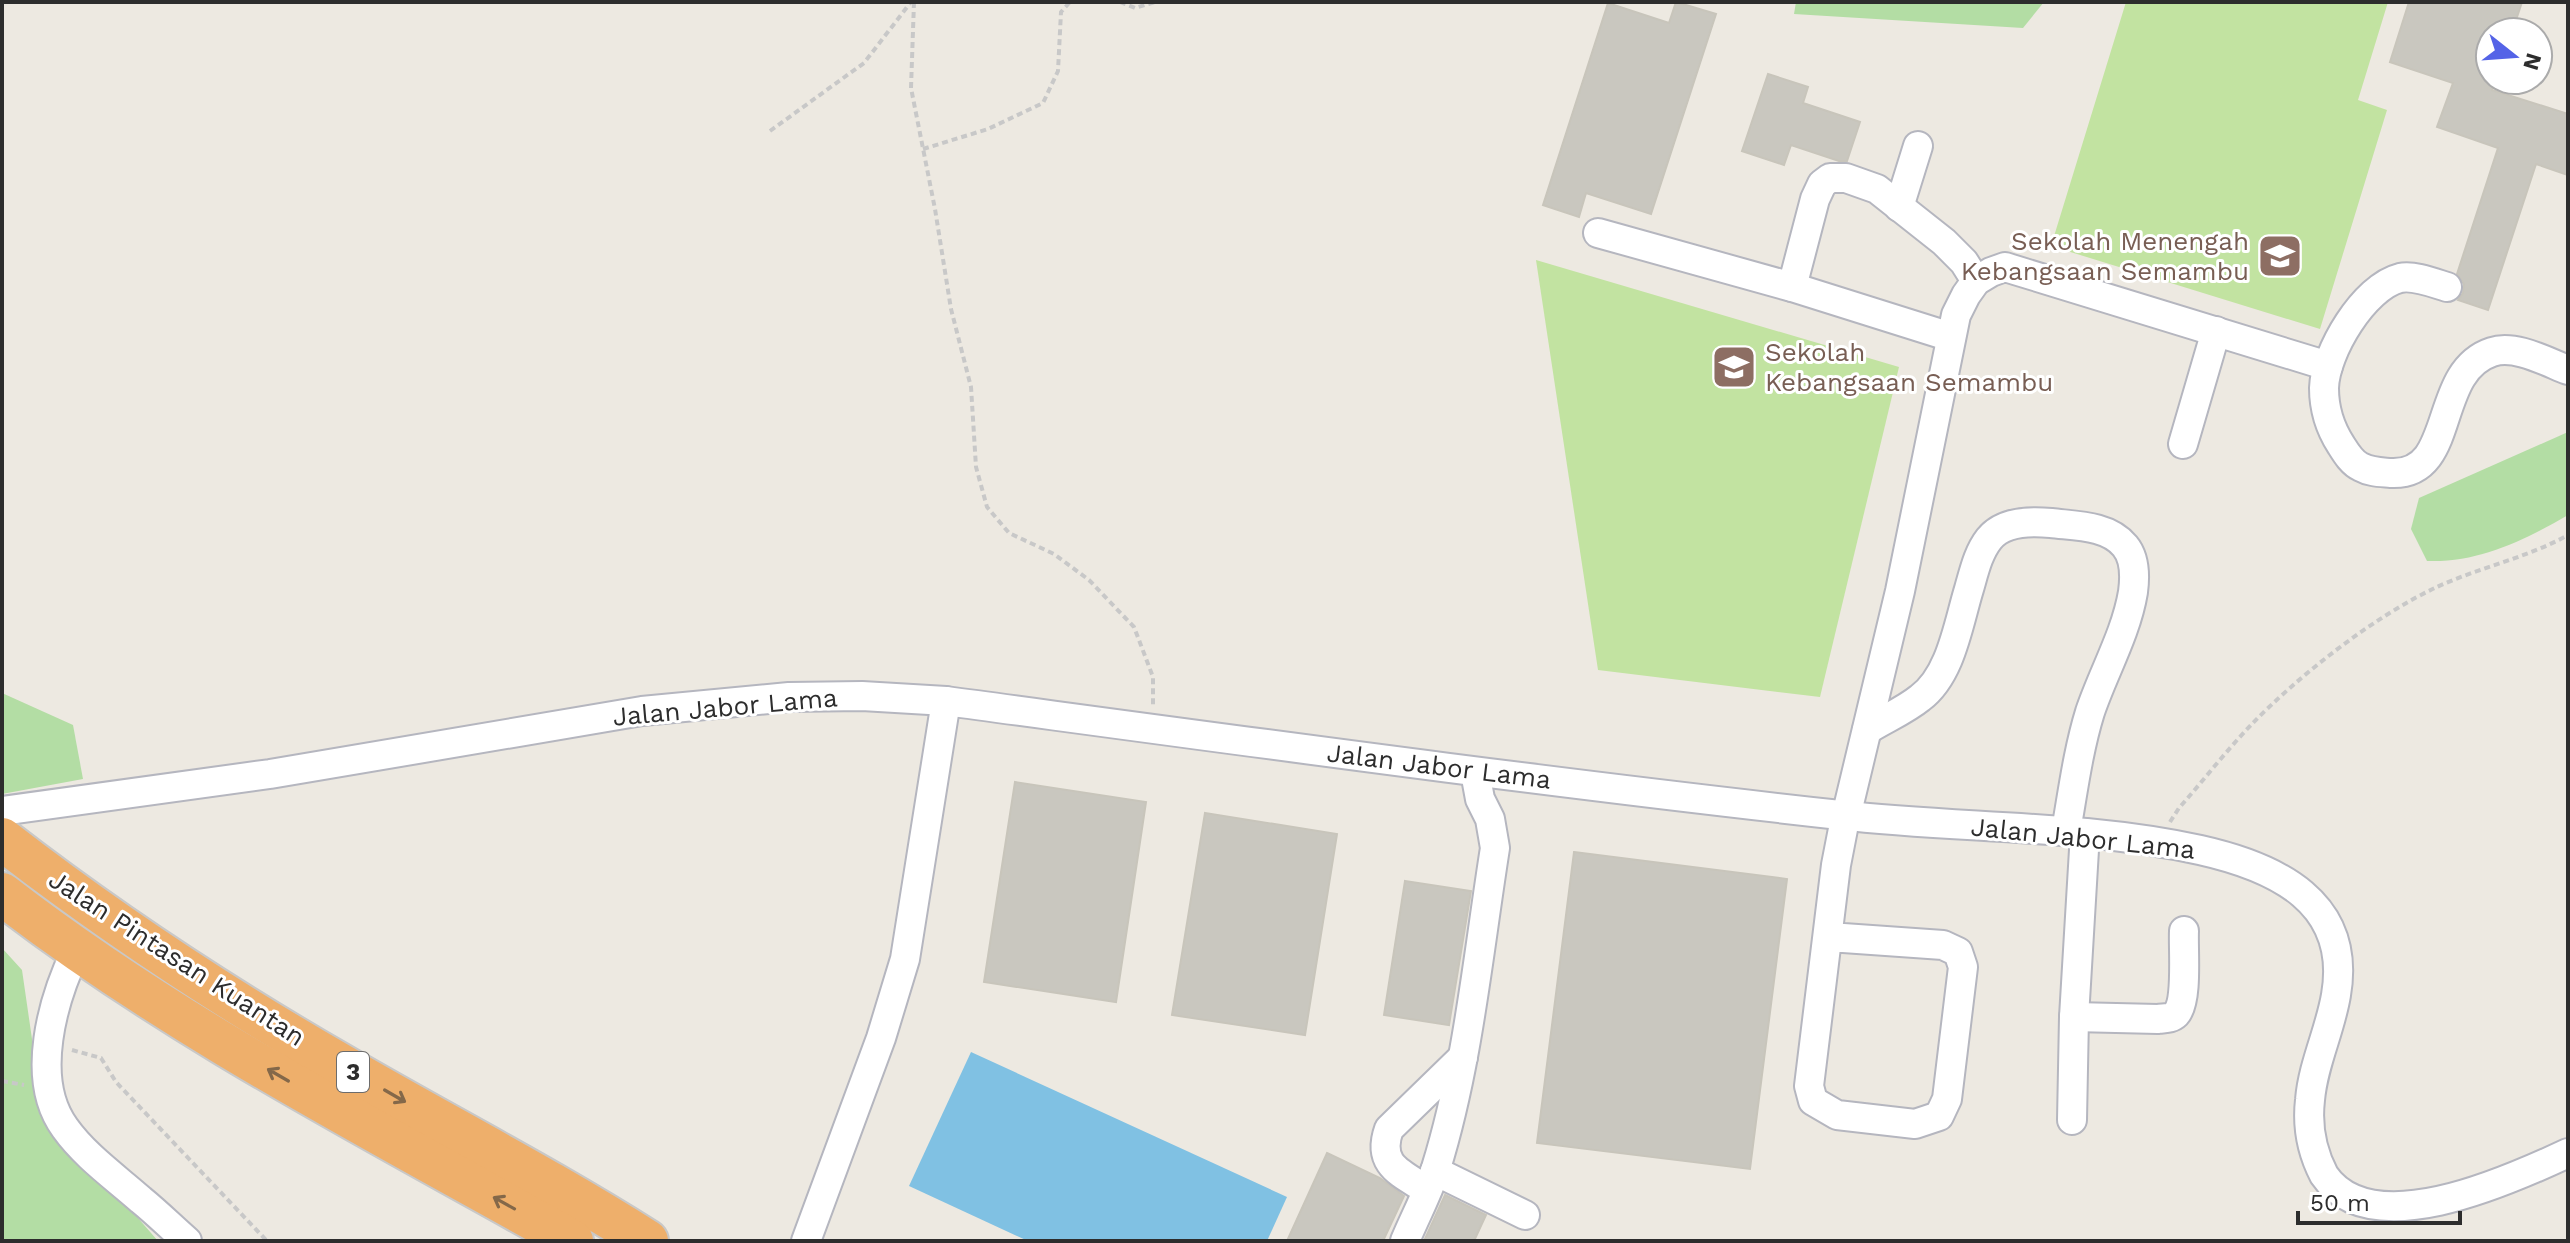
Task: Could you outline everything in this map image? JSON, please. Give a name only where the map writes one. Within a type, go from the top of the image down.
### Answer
[{"type":"highway","name":"Jalan Pintasan Kuantan","points":[[2,839],[68,890],[168,958],[337,1063],[647,1241]]},
{"type":"highway","name":"Jalan Pintasan Kuantan","points":[[2,894],[60,939],[178,1017],[572,1241]]},
{"type":"street","points":[[1899,207],[1918,146]]},
{"type":"street","points":[[1792,287],[1815,199],[1822,184],[1830,178],[1846,178],[1877,189],[1944,242],[1964,262],[1976,281]]},
{"type":"street","points":[[1598,233],[1792,287],[1951,337]]},
{"type":"street","points":[[1829,937],[1943,945],[1958,952],[1963,967],[1947,1099],[1939,1116],[1915,1124],[1837,1115],[1813,1101],[1809,1086],[1836,865],[1900,591],[1951,337],[1961,305],[1976,281],[2005,267],[2328,366]]},
{"type":"street","points":[[2447,287],[2403,277],[2381,286],[2349,324],[2328,366],[2324,386],[2326,412],[2335,435],[2358,466],[2376,472],[2401,473],[2429,457],[2439,436],[2448,403],[2460,380],[2473,364],[2492,352],[2507,350],[2568,370]]},
{"type":"street","points":[[2183,444],[2216,331]]},
{"type":"street","points":[[1867,730],[1920,698],[1933,685],[1944,666],[1980,554],[1990,536],[2009,525],[2035,522],[2090,528],[2115,536],[2126,548],[2134,565],[2133,591],[2126,619],[2089,715],[2079,755],[2072,1120]]},
{"type":"street","name":"Jalan Jabor Lama","points":[[2,811],[270,774],[642,711],[789,697],[862,696],[946,701],[1475,772],[1847,816],[2076,832],[2158,841],[2255,864],[2284,879],[2305,895],[2322,917],[2336,951],[2337,983],[2313,1081],[2309,1126],[2314,1152],[2323,1174],[2333,1191],[2348,1206],[2386,1218],[2416,1215],[2459,1202],[2568,1153]]},
{"type":"street","points":[[803,1239],[881,1038],[905,959],[946,701]]},
{"type":"street","points":[[1405,1241],[1431,1181],[1452,1110],[1495,848],[1495,836],[1480,799],[1475,772]]},
{"type":"street","points":[[2074,1017],[2135,1020],[2176,1014],[2182,1000],[2184,931]]},
{"type":"street","points":[[60,939],[47,1071],[55,1110],[65,1128],[106,1171],[187,1241]]},
{"type":"street","points":[[1463,1057],[1389,1129],[1384,1145],[1387,1158],[1394,1168],[1525,1215]]},
{"type":"path","points":[[770,131],[864,63],[912,2]]},
{"type":"path","points":[[912,2],[911,88],[951,309],[971,387],[976,467],[987,507],[1009,533],[1054,554],[1089,580],[1134,627],[1153,677],[1154,729]]},
{"type":"path","points":[[923,149],[988,129],[1043,103],[1058,71],[1061,12],[1070,2]]},
{"type":"path","points":[[1120,2],[1135,8],[1155,2]]},
{"type":"path","points":[[2158,841],[2179,808],[2251,724],[2349,643],[2438,586],[2499,566],[2568,535]]},
{"type":"path","points":[[47,1071],[67,1050],[79,1050],[101,1058],[116,1082],[267,1241]]},
{"type":"green space","points":[[1796,2],[2044,2],[2023,28],[1794,14]]},
{"type":"green space","points":[[2126,2],[2388,2],[2358,100],[2387,110],[2320,329],[2051,246]]},
{"type":"green space","points":[[1536,260],[1899,367],[1820,697],[1598,670]]},
{"type":"green space","points":[[2568,432],[2568,515],[2535,533],[2483,554],[2427,561],[2411,529],[2419,498]]},
{"type":"green space","points":[[2,693],[73,725],[83,779],[2,794]]},
{"type":"green space","points":[[2,948],[22,970],[42,1108],[158,1241],[2,1241]]},
{"type":"water","points":[[971,1052],[1287,1197],[1267,1241],[1028,1241],[909,1186]]},
{"type":"building","points":[[1676,2],[1716,14],[1651,214],[1586,193],[1579,217],[1543,205],[1608,3],[1669,23]]},
{"type":"building","points":[[2409,2],[2522,2],[2517,16],[2474,16],[2474,96],[2511,96],[2568,114],[2568,175],[2536,164],[2488,310],[2458,300],[2464,284],[2457,274],[2498,148],[2437,127],[2453,83],[2390,62]]},
{"type":"building","points":[[1768,74],[1808,87],[1803,103],[1860,122],[1847,161],[1791,145],[1784,165],[1742,151]]},
{"type":"building","points":[[1015,782],[1146,802],[1116,1002],[984,982]]},
{"type":"building","points":[[1205,813],[1337,834],[1305,1035],[1172,1015]]},
{"type":"building","points":[[1574,852],[1787,879],[1750,1169],[1537,1143]]},
{"type":"building","points":[[1405,881],[1471,891],[1449,1025],[1384,1015]]},
{"type":"building","points":[[1327,1153],[1380,1178],[1404,1196],[1383,1241],[1287,1241]]},
{"type":"building","points":[[1445,1195],[1486,1215],[1474,1241],[1424,1241]]},
{"type":"place","name":"Sekolah Menengah Kebangsaan Semambu","points":[[2280,256]]},
{"type":"place","name":"Sekolah Kebangsaan Semambu","points":[[1734,367]]}]
